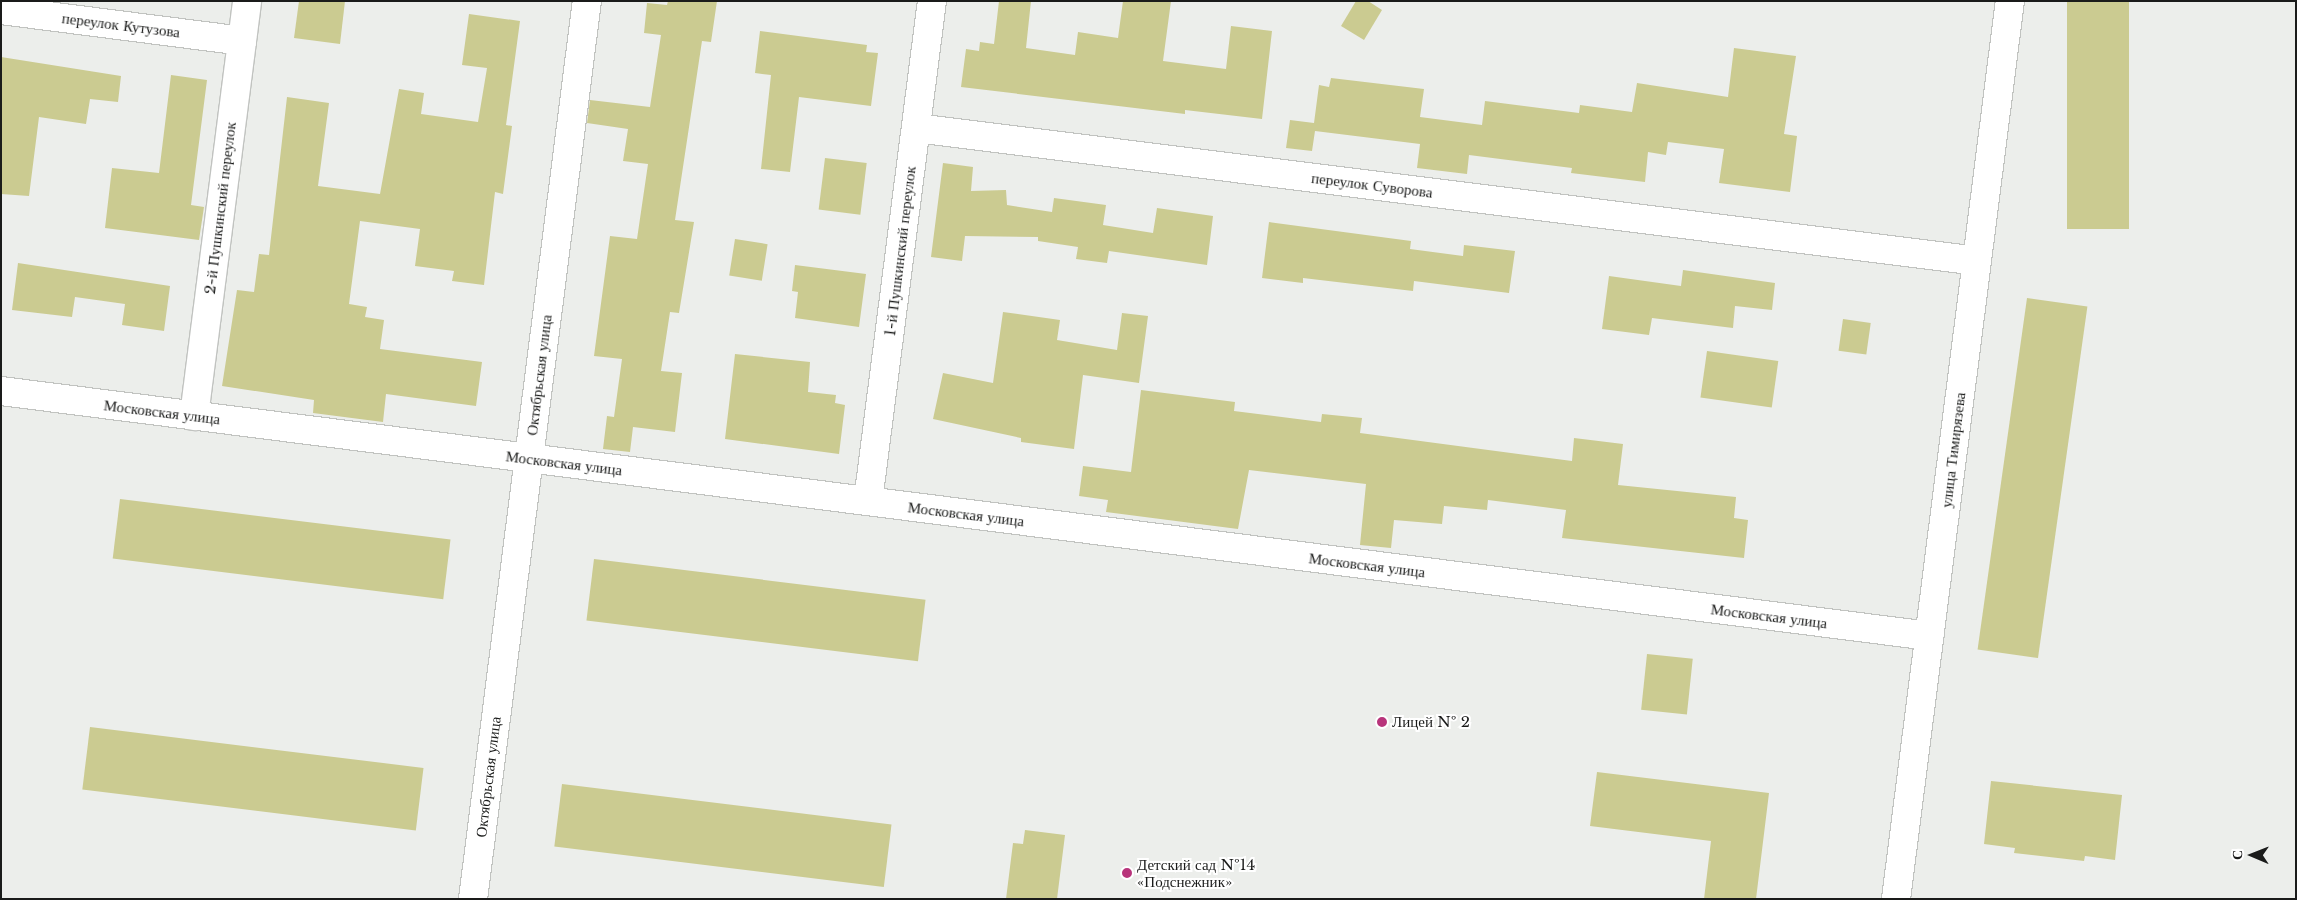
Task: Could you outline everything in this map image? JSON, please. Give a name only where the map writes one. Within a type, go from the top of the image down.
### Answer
[{"type":"street","name":"2-й Пушкинский переулок","points":[[194,416],[246,1]]},
{"type":"street","name":"Октябрьская улица","points":[[473,899],[587,1]]},
{"type":"street","name":"1-й Пушкинский переулок","points":[[868,501],[932,1]]},
{"type":"street","name":"улица Тимирязева","points":[[1896,899],[2010,1]]},
{"type":"street","name":"переулок Кутузова","points":[[1,10],[242,40]]},
{"type":"street","name":"переулок Суворова","points":[[916,128],[1977,261]]},
{"type":"street","name":"Московская улица","points":[[1,391],[1930,636]]},
{"type":"building","points":[[299,1],[345,1],[340,44],[294,38]]},
{"type":"building","points":[[668,1],[717,1],[711,42],[702,41],[675,220],[694,222],[679,313],[670,312],[661,371],[682,373],[675,432],[633,427],[630,452],[603,449],[607,416],[614,417],[622,359],[594,356],[610,236],[637,239],[648,164],[623,161],[628,129],[587,123],[590,100],[650,107],[661,35],[644,33],[647,3],[667,5]]},
{"type":"building","points":[[999,1],[1031,1],[1026,48],[1075,55],[1078,32],[1118,38],[1123,1],[1171,1],[1163,61],[1226,69],[1231,26],[1272,31],[1262,119],[1185,110],[1185,114],[961,87],[966,49],[979,51],[980,42],[994,44]]},
{"type":"building","points":[[1356,1],[1368,1],[1382,10],[1364,40],[1341,26]]},
{"type":"building","points":[[2067,1],[2129,1],[2129,229],[2067,229]]},
{"type":"building","points":[[469,14],[520,21],[506,125],[512,126],[503,194],[495,192],[484,285],[452,281],[454,271],[415,266],[420,229],[360,221],[349,304],[367,307],[365,317],[384,320],[380,349],[482,362],[476,406],[386,394],[383,422],[313,413],[314,400],[222,386],[237,290],[254,292],[259,254],[269,255],[287,97],[329,103],[318,186],[380,194],[399,89],[424,93],[421,114],[478,122],[487,68],[462,65]]},
{"type":"building","points":[[760,31],[867,45],[866,52],[878,53],[871,106],[799,97],[790,172],[761,169],[771,75],[755,73]]},
{"type":"building","points":[[1734,48],[1796,56],[1784,134],[1797,136],[1790,192],[1719,183],[1724,149],[1668,142],[1666,155],[1648,152],[1645,182],[1571,173],[1572,168],[1469,155],[1467,174],[1417,168],[1420,144],[1315,131],[1312,151],[1286,148],[1290,120],[1314,123],[1319,85],[1329,87],[1331,78],[1424,89],[1420,117],[1482,125],[1485,101],[1579,113],[1580,105],[1632,112],[1637,83],[1728,97]]},
{"type":"building","points":[[1,57],[121,76],[118,102],[90,99],[86,124],[39,117],[29,196],[1,194]]},
{"type":"building","points":[[171,75],[207,80],[191,205],[204,207],[199,240],[105,228],[112,168],[159,173]]},
{"type":"building","points":[[825,158],[867,163],[860,215],[819,210]]},
{"type":"building","points":[[943,163],[973,167],[971,191],[1006,190],[1007,205],[1052,212],[1054,198],[1106,205],[1103,225],[1153,233],[1157,208],[1213,216],[1207,265],[1109,251],[1107,263],[1076,259],[1078,247],[1038,241],[1038,237],[965,236],[962,261],[931,257]]},
{"type":"building","points":[[1269,222],[1411,241],[1410,249],[1463,256],[1464,245],[1515,251],[1509,293],[1414,281],[1413,291],[1303,278],[1303,283],[1262,278]]},
{"type":"building","points":[[735,239],[768,244],[762,281],[729,276]]},
{"type":"building","points":[[18,263],[170,286],[164,331],[122,325],[125,304],[75,297],[72,317],[12,310]]},
{"type":"building","points":[[795,265],[866,274],[859,327],[795,318],[798,292],[792,291]]},
{"type":"building","points":[[1683,270],[1775,283],[1772,310],[1735,306],[1733,328],[1652,318],[1649,335],[1602,329],[1609,276],[1681,286]]},
{"type":"building","points":[[2027,298],[2087,306],[2038,658],[1978,650]]},
{"type":"building","points":[[1003,312],[1060,320],[1057,340],[1117,350],[1122,313],[1148,316],[1139,383],[1083,375],[1074,449],[1021,442],[1021,438],[933,419],[943,373],[993,383]]},
{"type":"building","points":[[1843,319],[1871,323],[1866,355],[1839,351]]},
{"type":"building","points":[[1707,351],[1778,361],[1772,408],[1700,398]]},
{"type":"building","points":[[735,354],[810,362],[808,392],[836,395],[835,403],[845,405],[839,454],[725,439]]},
{"type":"building","points":[[1141,390],[1235,402],[1234,411],[1321,422],[1322,414],[1362,418],[1360,433],[1572,461],[1574,438],[1623,444],[1618,485],[1736,497],[1734,518],[1748,520],[1744,558],[1562,538],[1566,510],[1488,500],[1487,510],[1444,506],[1442,524],[1394,520],[1391,548],[1360,545],[1366,484],[1249,470],[1238,529],[1106,512],[1108,500],[1079,496],[1083,466],[1131,472]]},
{"type":"building","points":[[120,499],[451,540],[443,599],[113,559]]},
{"type":"building","points":[[594,559],[926,600],[918,661],[586,621]]},
{"type":"building","points":[[1647,654],[1693,659],[1687,715],[1641,710]]},
{"type":"building","points":[[90,727],[423,768],[416,830],[82,790]]},
{"type":"building","points":[[1597,772],[1769,793],[1756,899],[1704,899],[1711,841],[1590,826]]},
{"type":"building","points":[[1991,781],[2122,795],[2115,860],[2085,856],[2084,861],[2014,853],[2015,848],[1984,844]]},
{"type":"building","points":[[562,784],[892,824],[884,887],[554,847]]},
{"type":"building","points":[[1025,830],[1065,835],[1057,899],[1006,899],[1013,843],[1023,844]]},
{"type":"place","name":"Лицей № 2","points":[[1382,722]]},
{"type":"place","name":"Детский сад №14 «Подснежник»","points":[[1127,873]]}]
